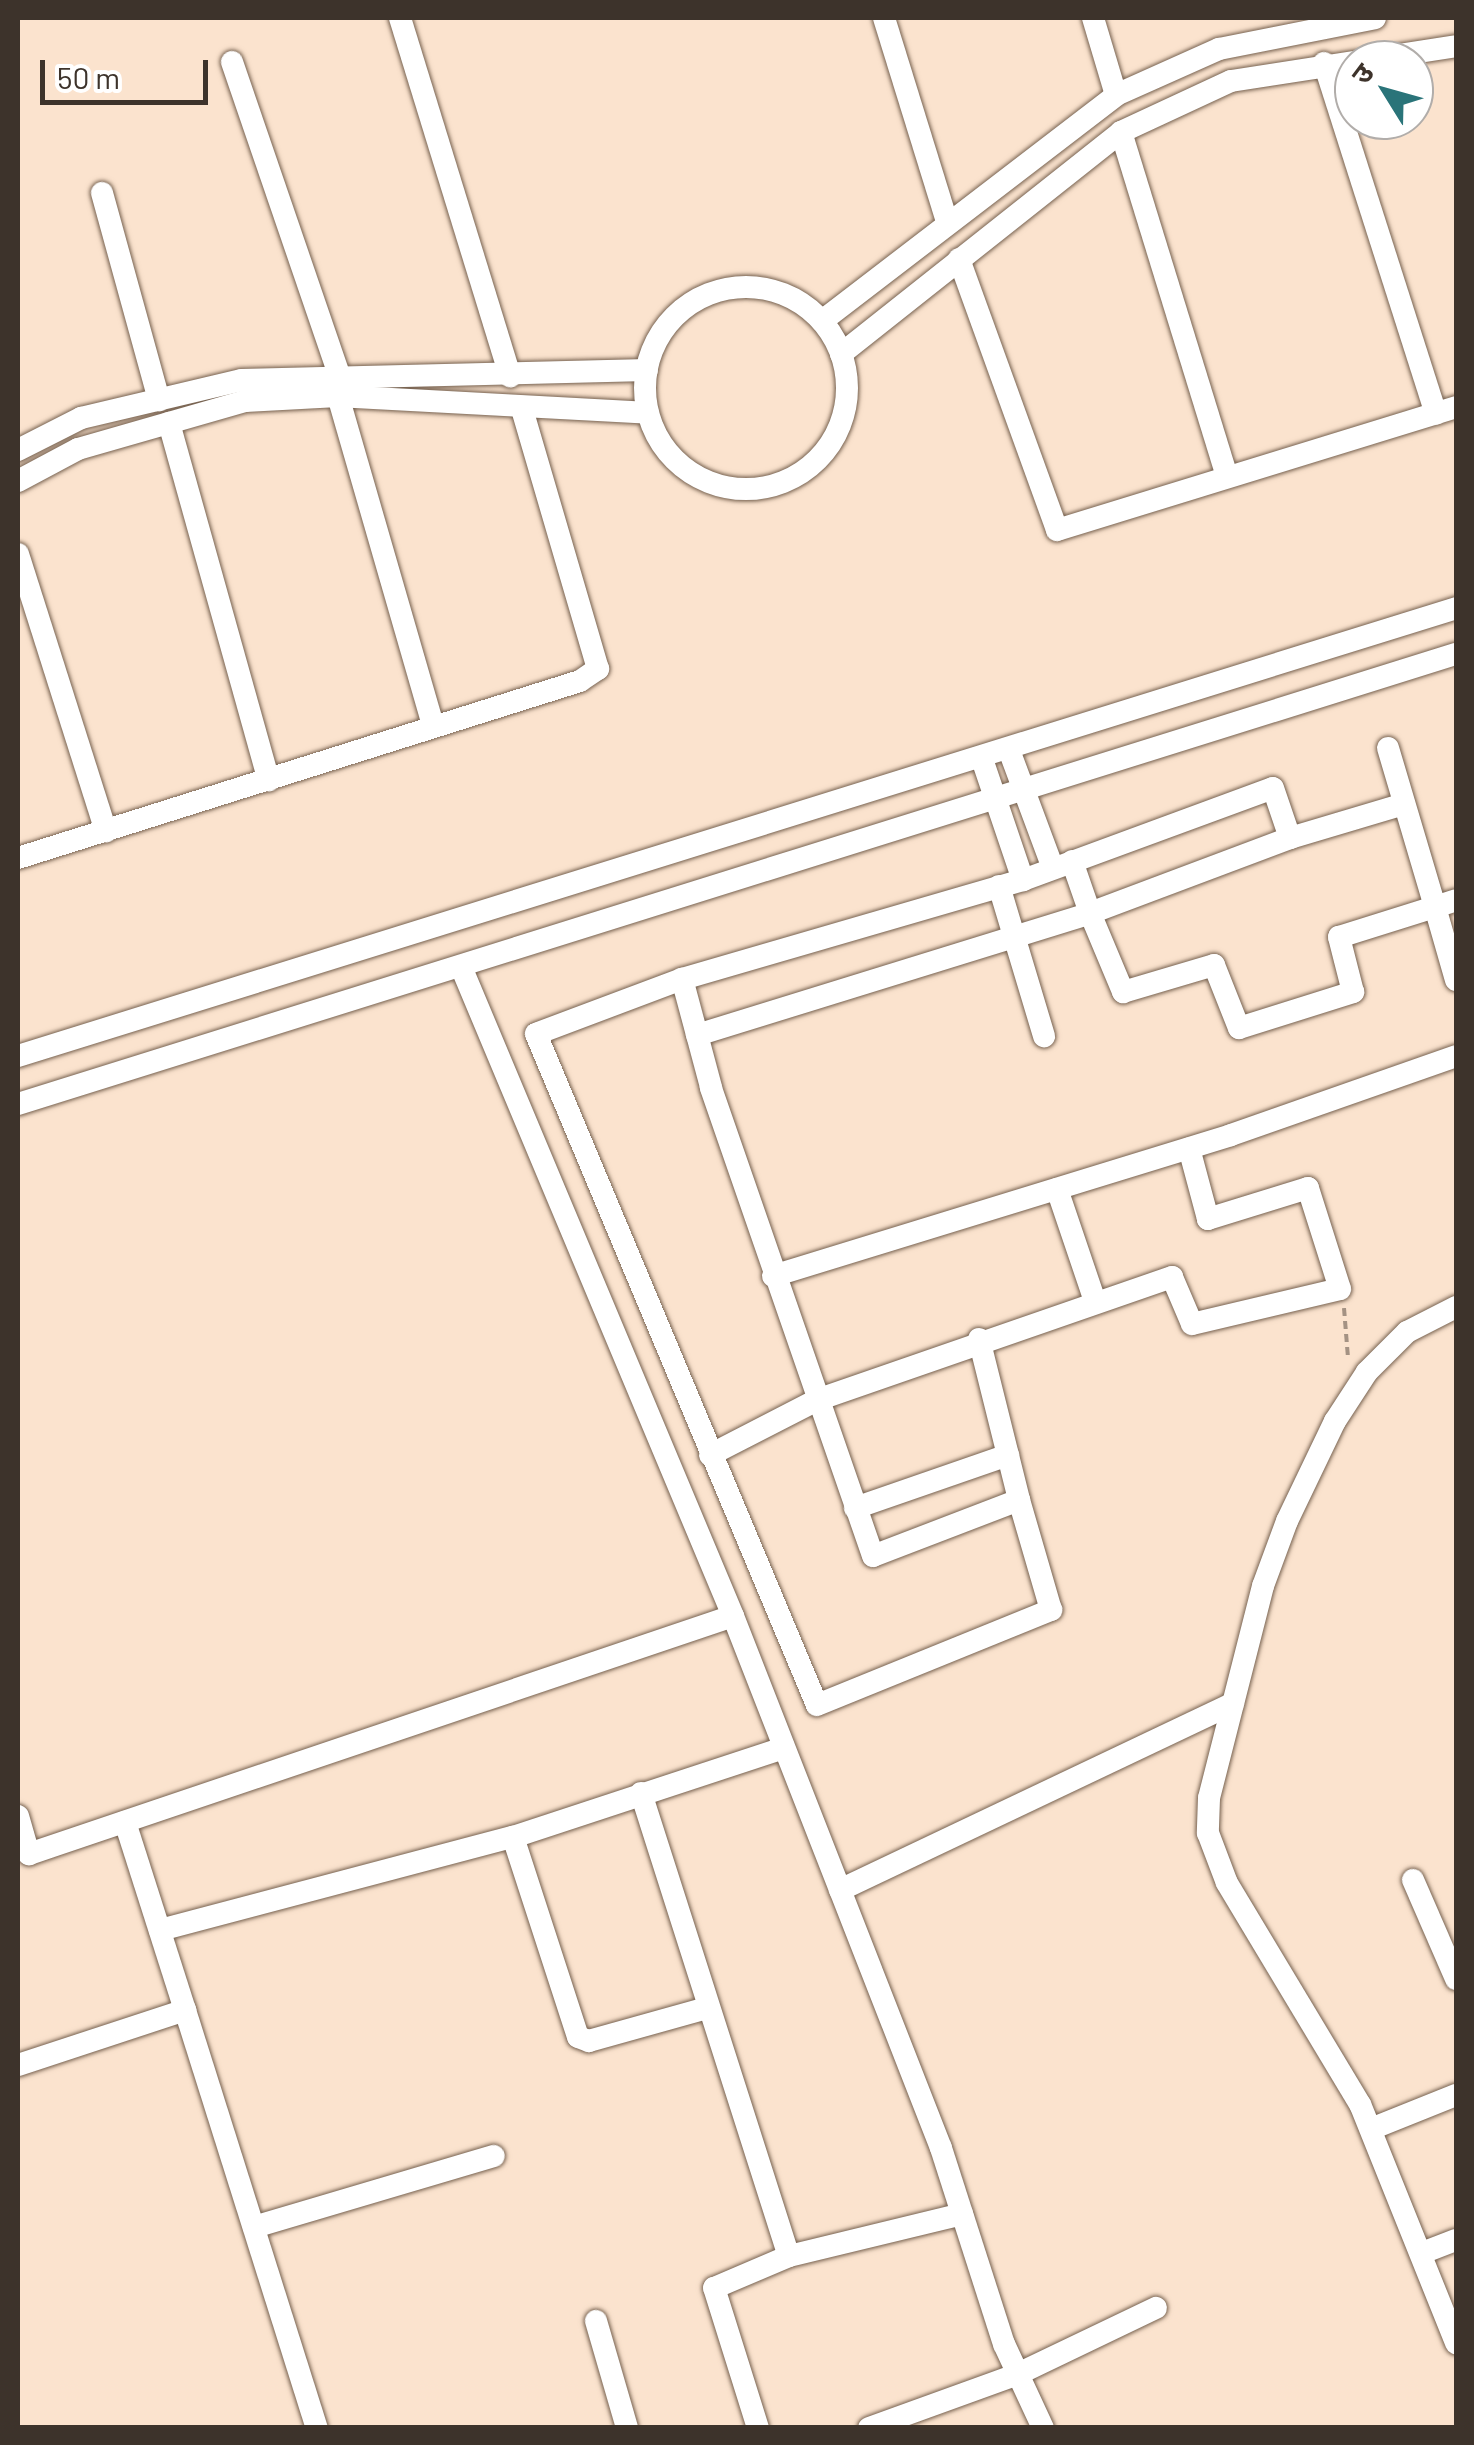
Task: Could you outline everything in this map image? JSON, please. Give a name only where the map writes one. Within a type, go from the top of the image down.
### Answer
[{"type":"street","points":[[400,18],[510,376]]},
{"type":"street","points":[[884,18],[947,220]]},
{"type":"street","points":[[1093,18],[1116,95]]},
{"type":"street","points":[[822,321],[947,220],[1116,95],[1220,49],[1301,24],[1375,18]]},
{"type":"street","points":[[841,354],[1121,132],[1231,81],[1324,63],[1456,46]]},
{"type":"street","points":[[232,62],[339,385],[433,726]]},
{"type":"street","points":[[959,258],[1056,530],[1446,410],[1324,63]]},
{"type":"street","points":[[1121,132],[1227,476]]},
{"type":"street","points":[[102,194],[159,400]]},
{"type":"street","points":[[730,288],[791,296],[822,321],[841,354],[847,392],[842,420],[829,446],[784,482],[742,488],[700,478],[668,450],[648,413],[647,370],[676,316],[730,288]]},
{"type":"street","points":[[18,481],[78,449],[245,401],[339,385],[647,370]]},
{"type":"street","points":[[18,450],[82,418],[242,380],[339,385],[522,410],[648,413]]},
{"type":"street","points":[[18,858],[269,780],[598,670],[522,410]]},
{"type":"street","points":[[169,422],[269,780]]},
{"type":"street","points":[[18,554],[106,831]]},
{"type":"street","points":[[18,1056],[1456,608]]},
{"type":"street","points":[[18,1104],[1025,793],[1456,654]]},
{"type":"street","points":[[1388,748],[1404,804],[1446,903],[1456,980]]},
{"type":"street","points":[[1009,750],[1025,793],[1090,913],[1123,992],[1214,966],[1239,1028],[1353,992],[1339,937],[1446,903]]},
{"type":"street","points":[[982,758],[1023,880]]},
{"type":"street","points":[[979,1340],[1051,1610],[817,1704],[536,1034],[682,978],[1023,880],[1272,788],[1290,838]]},
{"type":"street","points":[[697,1036],[1015,939],[1290,838],[1404,804]]},
{"type":"street","points":[[999,886],[1044,1036]]},
{"type":"street","points":[[462,969],[733,1616],[962,2214],[1018,2374],[1043,2428]]},
{"type":"street","points":[[682,978],[774,1276],[873,1556],[1020,1500]]},
{"type":"street","points":[[774,1276],[1189,1148],[1456,1056]]},
{"type":"street","points":[[710,1455],[817,1400],[979,1340],[1172,1276],[1192,1324],[1340,1289],[1308,1188],[1208,1219],[1189,1148]]},
{"type":"street","points":[[1057,1189],[1095,1302]]},
{"type":"street","points":[[1456,1307],[1407,1332],[1349,1400],[1287,1522],[1209,1798],[1215,1857],[1371,2130],[1456,2343]]},
{"type":"street","points":[[855,1508],[1008,1456]]},
{"type":"street","points":[[18,1816],[29,1854],[733,1616]]},
{"type":"street","points":[[840,1890],[1233,1703]]},
{"type":"street","points":[[160,1930],[514,1837],[784,1748]]},
{"type":"street","points":[[642,1793],[707,2008],[789,2256]]},
{"type":"street","points":[[125,1822],[317,2428]]},
{"type":"street","points":[[514,1837],[578,2037],[589,2040],[707,2008]]},
{"type":"street","points":[[1413,1880],[1456,1978]]},
{"type":"street","points":[[18,2065],[185,2010]]},
{"type":"street","points":[[1371,2130],[1456,2095]]},
{"type":"street","points":[[254,2228],[494,2156]]},
{"type":"street","points":[[758,2428],[714,2288],[789,2256],[962,2214]]},
{"type":"street","points":[[1422,2253],[1456,2240]]},
{"type":"street","points":[[870,2428],[1018,2374],[1156,2308]]},
{"type":"street","points":[[596,2321],[627,2428]]},
{"type":"path","points":[[1340,1289],[1349,1400]]}]
